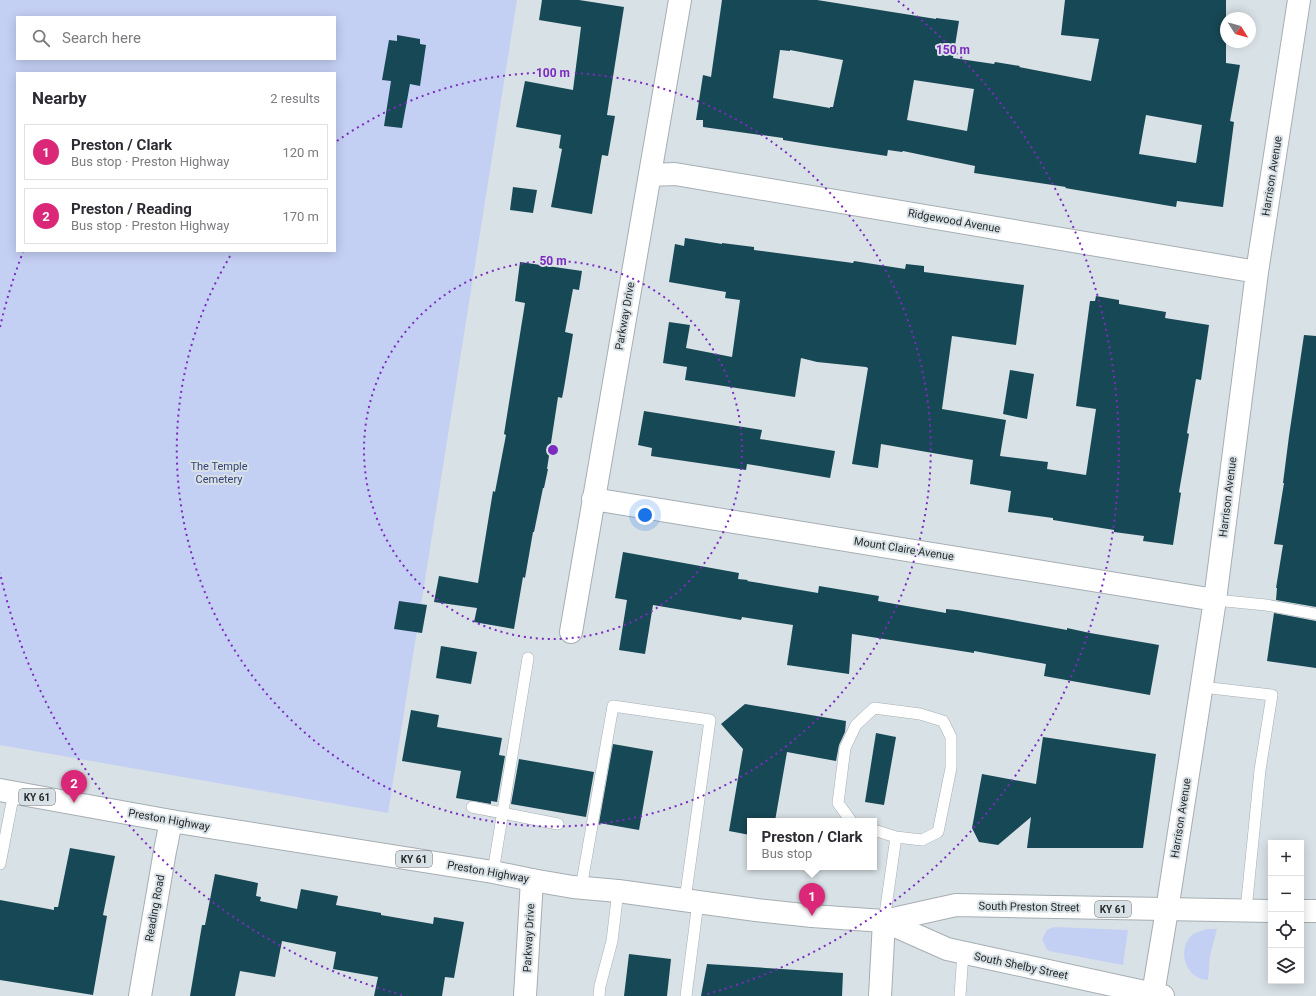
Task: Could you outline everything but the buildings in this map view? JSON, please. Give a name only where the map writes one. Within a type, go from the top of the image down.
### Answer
[{"type":"street","name":"Parkway Drive","points":[[571,632],[680,0]]},
{"type":"street","name":"Harrison Avenue","points":[[1158,995],[1167,910],[1215,600],[1257,272],[1299,0]]},
{"type":"street","name":"Ridgewood Avenue","points":[[650,175],[675,174],[1257,272]]},
{"type":"street","name":"Mount Claire Avenue","points":[[593,499],[1215,600]]},
{"type":"street","name":"Preston Highway","points":[[7,791],[171,821],[493,872],[581,888],[618,891],[812,916],[884,921]]},
{"type":"street","name":"Reading Road","points":[[140,996],[171,821]]},
{"type":"street","name":"Parkway Drive","points":[[525,996],[532,880]]},
{"type":"street","name":"South Preston Street","points":[[884,921],[956,905],[1268,911]]},
{"type":"street","points":[[1304,911],[1316,911]]},
{"type":"street","name":"South Shelby Street","points":[[884,921],[947,949],[1106,990],[1158,995]]},
{"type":"street","points":[[880,996],[884,921]]},
{"type":"lane","points":[[1215,600],[1266,605],[1316,614]]},
{"type":"lane","points":[[493,872],[528,658]]},
{"type":"lane","points":[[1202,687],[1272,695],[1260,770],[1246,910]]},
{"type":"lane","points":[[581,888],[613,706],[710,720],[691,901],[686,996]]},
{"type":"lane","points":[[849,818],[838,803],[845,748],[856,725],[874,708],[920,714],[943,722],[950,737],[951,768],[938,832],[922,840],[896,837],[877,831]]},
{"type":"lane","points":[[0,864],[7,791]]},
{"type":"lane","points":[[472,808],[558,824]]},
{"type":"lane","points":[[884,921],[896,837]]},
{"type":"lane","points":[[599,996],[600,986],[612,940],[618,891]]},
{"type":"lane","points":[[960,996],[963,953]]},
{"type":"green space","name":"The Temple Cemetery","points":[[0,0],[517,0],[388,813],[0,745]]},
{"type":"green space","points":[[1054,927],[1128,930],[1123,965],[1049,951],[1042,939],[1047,930]]},
{"type":"green space","points":[[1207,929],[1217,929],[1210,956],[1208,980],[1194,975],[1189,969],[1184,956],[1187,941],[1192,935]]},
{"type":"place","name":"Preston / Reading","points":[[74,803]]},
{"type":"place","name":"Preston / Clark","points":[[812,916]]}]
